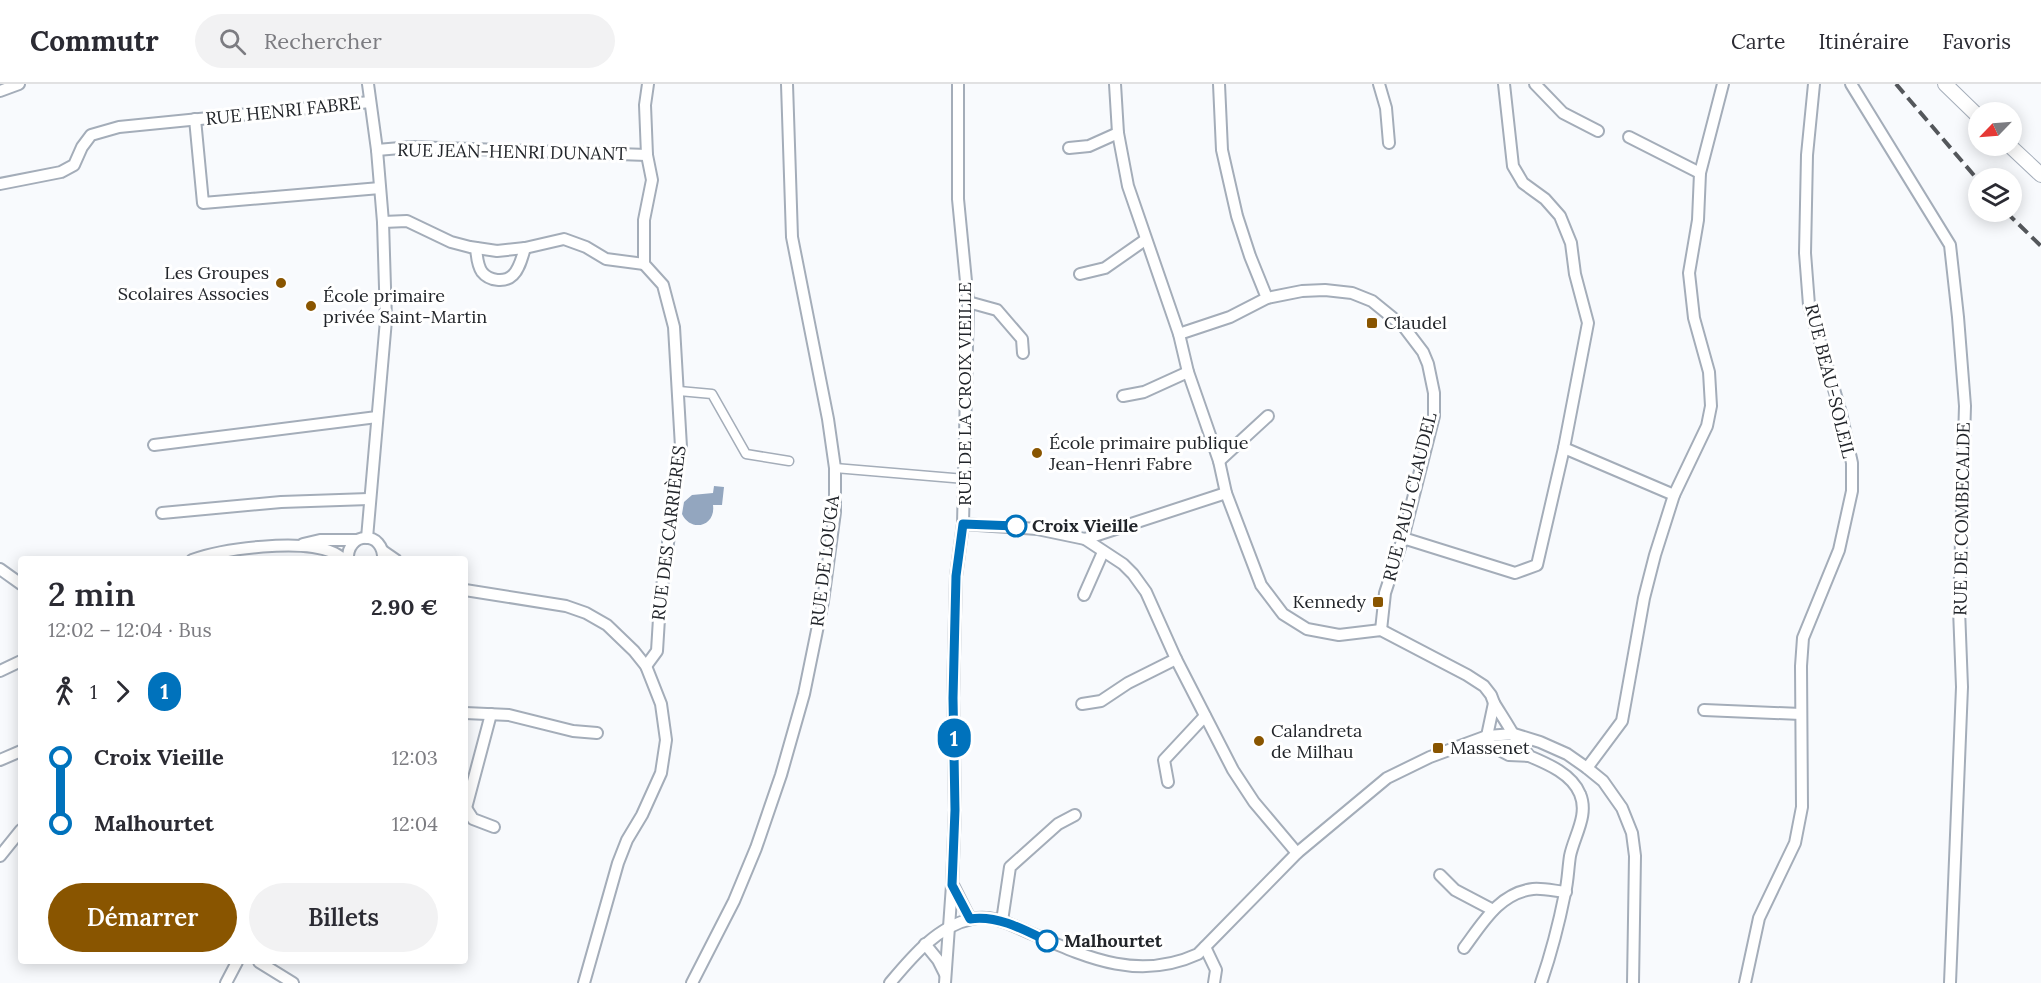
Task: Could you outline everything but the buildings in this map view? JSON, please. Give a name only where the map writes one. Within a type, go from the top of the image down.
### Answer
[{"type":"street","points":[[0,91],[19,84]]},
{"type":"street","points":[[347,556],[349,550],[362,539],[369,499],[386,320],[383,222],[377,150],[368,84]]},
{"type":"street","points":[[383,222],[407,221],[451,242],[497,251],[525,248],[564,239],[606,259],[644,264],[644,220],[652,180],[647,155],[645,105],[648,84]]},
{"type":"street","name":"RUE DE LOUGA","points":[[692,983],[734,901],[756,848],[781,775],[804,694],[823,602],[835,512],[835,468],[828,419],[792,237],[787,84]]},
{"type":"street","name":"RUE DE LA CROIX VIEILLE","points":[[945,979],[950,928],[955,810],[953,698],[956,576],[963,524],[965,479],[968,302],[958,199],[958,84]]},
{"type":"street","points":[[1115,84],[1118,133],[1128,186],[1179,334],[1188,372],[1219,461],[1226,493],[1261,585],[1283,614],[1307,629],[1339,635],[1381,630],[1467,675],[1491,695],[1516,739],[1529,756]]},
{"type":"street","points":[[1220,84],[1222,150],[1237,216],[1267,298]]},
{"type":"street","points":[[1379,84],[1386,108],[1389,143]]},
{"type":"street","points":[[1403,538],[1515,573],[1537,565],[1564,447],[1588,323],[1575,274],[1571,243],[1560,216],[1545,199],[1523,183],[1513,166],[1504,84]]},
{"type":"street","points":[[1535,84],[1563,113],[1598,131]]},
{"type":"street","points":[[1587,768],[1622,721],[1644,598],[1655,555],[1674,495],[1707,426],[1711,406],[1709,372],[1694,318],[1689,273],[1698,220],[1700,173],[1723,84]]},
{"type":"street","name":"RUE BEAU-SOLEIL","points":[[1745,983],[1759,918],[1795,843],[1803,807],[1801,666],[1803,638],[1839,550],[1852,491],[1852,463],[1841,413],[1809,305],[1805,253],[1807,155],[1814,84]]},
{"type":"street","name":"RUE DE COMBECALDE","points":[[1851,84],[1950,245],[1958,317],[1965,406],[1959,609],[1962,687],[1950,983]]},
{"type":"street","points":[[1945,84],[1968,106]]},
{"type":"street","name":"RUE HENRI FABRE","points":[[0,184],[61,172],[74,165],[82,147],[91,135],[119,127],[370,102]]},
{"type":"street","name":"RUE HENRI FABRE","points":[[195,119],[203,203],[380,188]]},
{"type":"street","points":[[1069,148],[1089,146],[1118,133]]},
{"type":"street","points":[[1629,137],[1700,173]]},
{"type":"street","name":"RUE JEAN-HENRI DUNANT","points":[[377,150],[412,147],[647,155]]},
{"type":"street","points":[[2021,156],[2041,175]]},
{"type":"street","points":[[1080,274],[1105,268],[1145,240]]},
{"type":"street","points":[[476,248],[478,262],[483,272],[490,278],[498,280],[513,275],[521,263],[525,248]]},
{"type":"street","name":"RUE DES CARRIÈRES","points":[[644,264],[663,285],[674,327],[681,447],[660,602],[657,651],[646,666]]},
{"type":"street","name":"RUE PAUL CLAUDEL","points":[[1179,334],[1230,317],[1267,298],[1302,291],[1325,290],[1352,293],[1372,301],[1404,327],[1423,352],[1434,393],[1434,416],[1403,538],[1385,593],[1381,630]]},
{"type":"street","points":[[968,302],[997,310],[1022,339],[1023,353]]},
{"type":"street","points":[[1123,396],[1144,392],[1188,372]]},
{"type":"street","points":[[679,391],[712,394],[746,454],[789,461]]},
{"type":"street","points":[[1219,461],[1268,416]]},
{"type":"street","points":[[154,445],[377,417]]},
{"type":"street","points":[[1564,447],[1674,495]]},
{"type":"street","points":[[835,468],[965,479]]},
{"type":"street","points":[[1085,539],[1226,493]]},
{"type":"street","points":[[162,513],[281,502],[369,499]]},
{"type":"street","points":[[963,524],[1037,529],[1085,539],[1123,564],[1146,592],[1176,659],[1233,770],[1254,802],[1297,853]]},
{"type":"street","points":[[208,556],[224,552],[296,546],[320,540],[362,539],[377,542],[383,555]]},
{"type":"street","points":[[296,546],[332,552],[339,556]]},
{"type":"street","points":[[1084,595],[1103,552]]},
{"type":"street","points":[[0,569],[18,582]]},
{"type":"street","points":[[468,590],[566,606],[586,613],[607,625],[646,666],[662,704],[666,740],[661,773],[618,863],[584,983]]},
{"type":"street","points":[[1082,704],[1101,701],[1128,683],[1176,659]]},
{"type":"street","points":[[0,671],[18,662]]},
{"type":"street","points":[[1488,740],[1494,703]]},
{"type":"street","points":[[1704,710],[1801,714]]},
{"type":"street","points":[[468,713],[509,715],[597,734]]},
{"type":"street","points":[[468,797],[491,714]]},
{"type":"street","points":[[1168,782],[1164,760],[1205,716]]},
{"type":"street","points":[[890,983],[925,945],[966,920],[979,918],[1002,921],[1119,975],[1135,977],[1169,974],[1186,964],[1205,947],[1297,853],[1387,778],[1407,767],[1458,747],[1488,740],[1516,739],[1540,742],[1567,754],[1603,780],[1622,808],[1632,833],[1635,856],[1633,983]]},
{"type":"street","points":[[1488,740],[1509,755],[1529,756],[1557,769],[1580,791],[1584,804],[1583,815],[1570,855],[1566,892],[1541,983]]},
{"type":"street","points":[[0,760],[18,752]]},
{"type":"street","points":[[468,812],[473,819],[494,827]]},
{"type":"street","points":[[1002,921],[1010,867],[1058,824],[1075,815]]},
{"type":"street","points":[[0,856],[18,834]]},
{"type":"street","points":[[1440,875],[1455,890],[1493,910]]},
{"type":"street","points":[[952,885],[966,920]]},
{"type":"street","points":[[1464,948],[1493,910],[1505,899],[1521,891],[1535,889],[1566,892]]},
{"type":"street","name":"RUE DE LA CROIX VIEILLE","points":[[925,945],[938,960],[945,979]]},
{"type":"street","points":[[1205,947],[1216,970],[1214,983]]},
{"type":"street","points":[[226,983],[236,964]]},
{"type":"street","points":[[262,964],[293,983]]},
{"type":"water","points":[[714,486],[724,487],[722,505],[713,505],[711,518],[707,522],[691,524],[682,514],[684,502],[692,495],[713,493]]},
{"type":"railway","points":[[1896,84],[1968,168]]},
{"type":"railway","points":[[2016,222],[2041,246]]},
{"type":"bus line","name":"1","points":[[1016,526],[963,524],[956,576],[953,698],[955,810],[952,885],[970,919],[1002,921],[1047,941]]},
{"type":"place","name":"Les Groupes Scolaires Associes","points":[[281,283]]},
{"type":"place","name":"École primaire privée Saint-Martin","points":[[311,306]]},
{"type":"place","name":"Claudel","points":[[1372,323]]},
{"type":"place","name":"École primaire publique Jean-Henri Fabre","points":[[1037,453]]},
{"type":"place","name":"Croix Vieille","points":[[1016,526]]},
{"type":"place","name":"Kennedy","points":[[1378,602]]},
{"type":"place","name":"Calandreta de Milhau","points":[[1259,741]]},
{"type":"place","name":"Massenet","points":[[1438,748]]},
{"type":"place","name":"Malhourtet","points":[[1047,941]]}]
